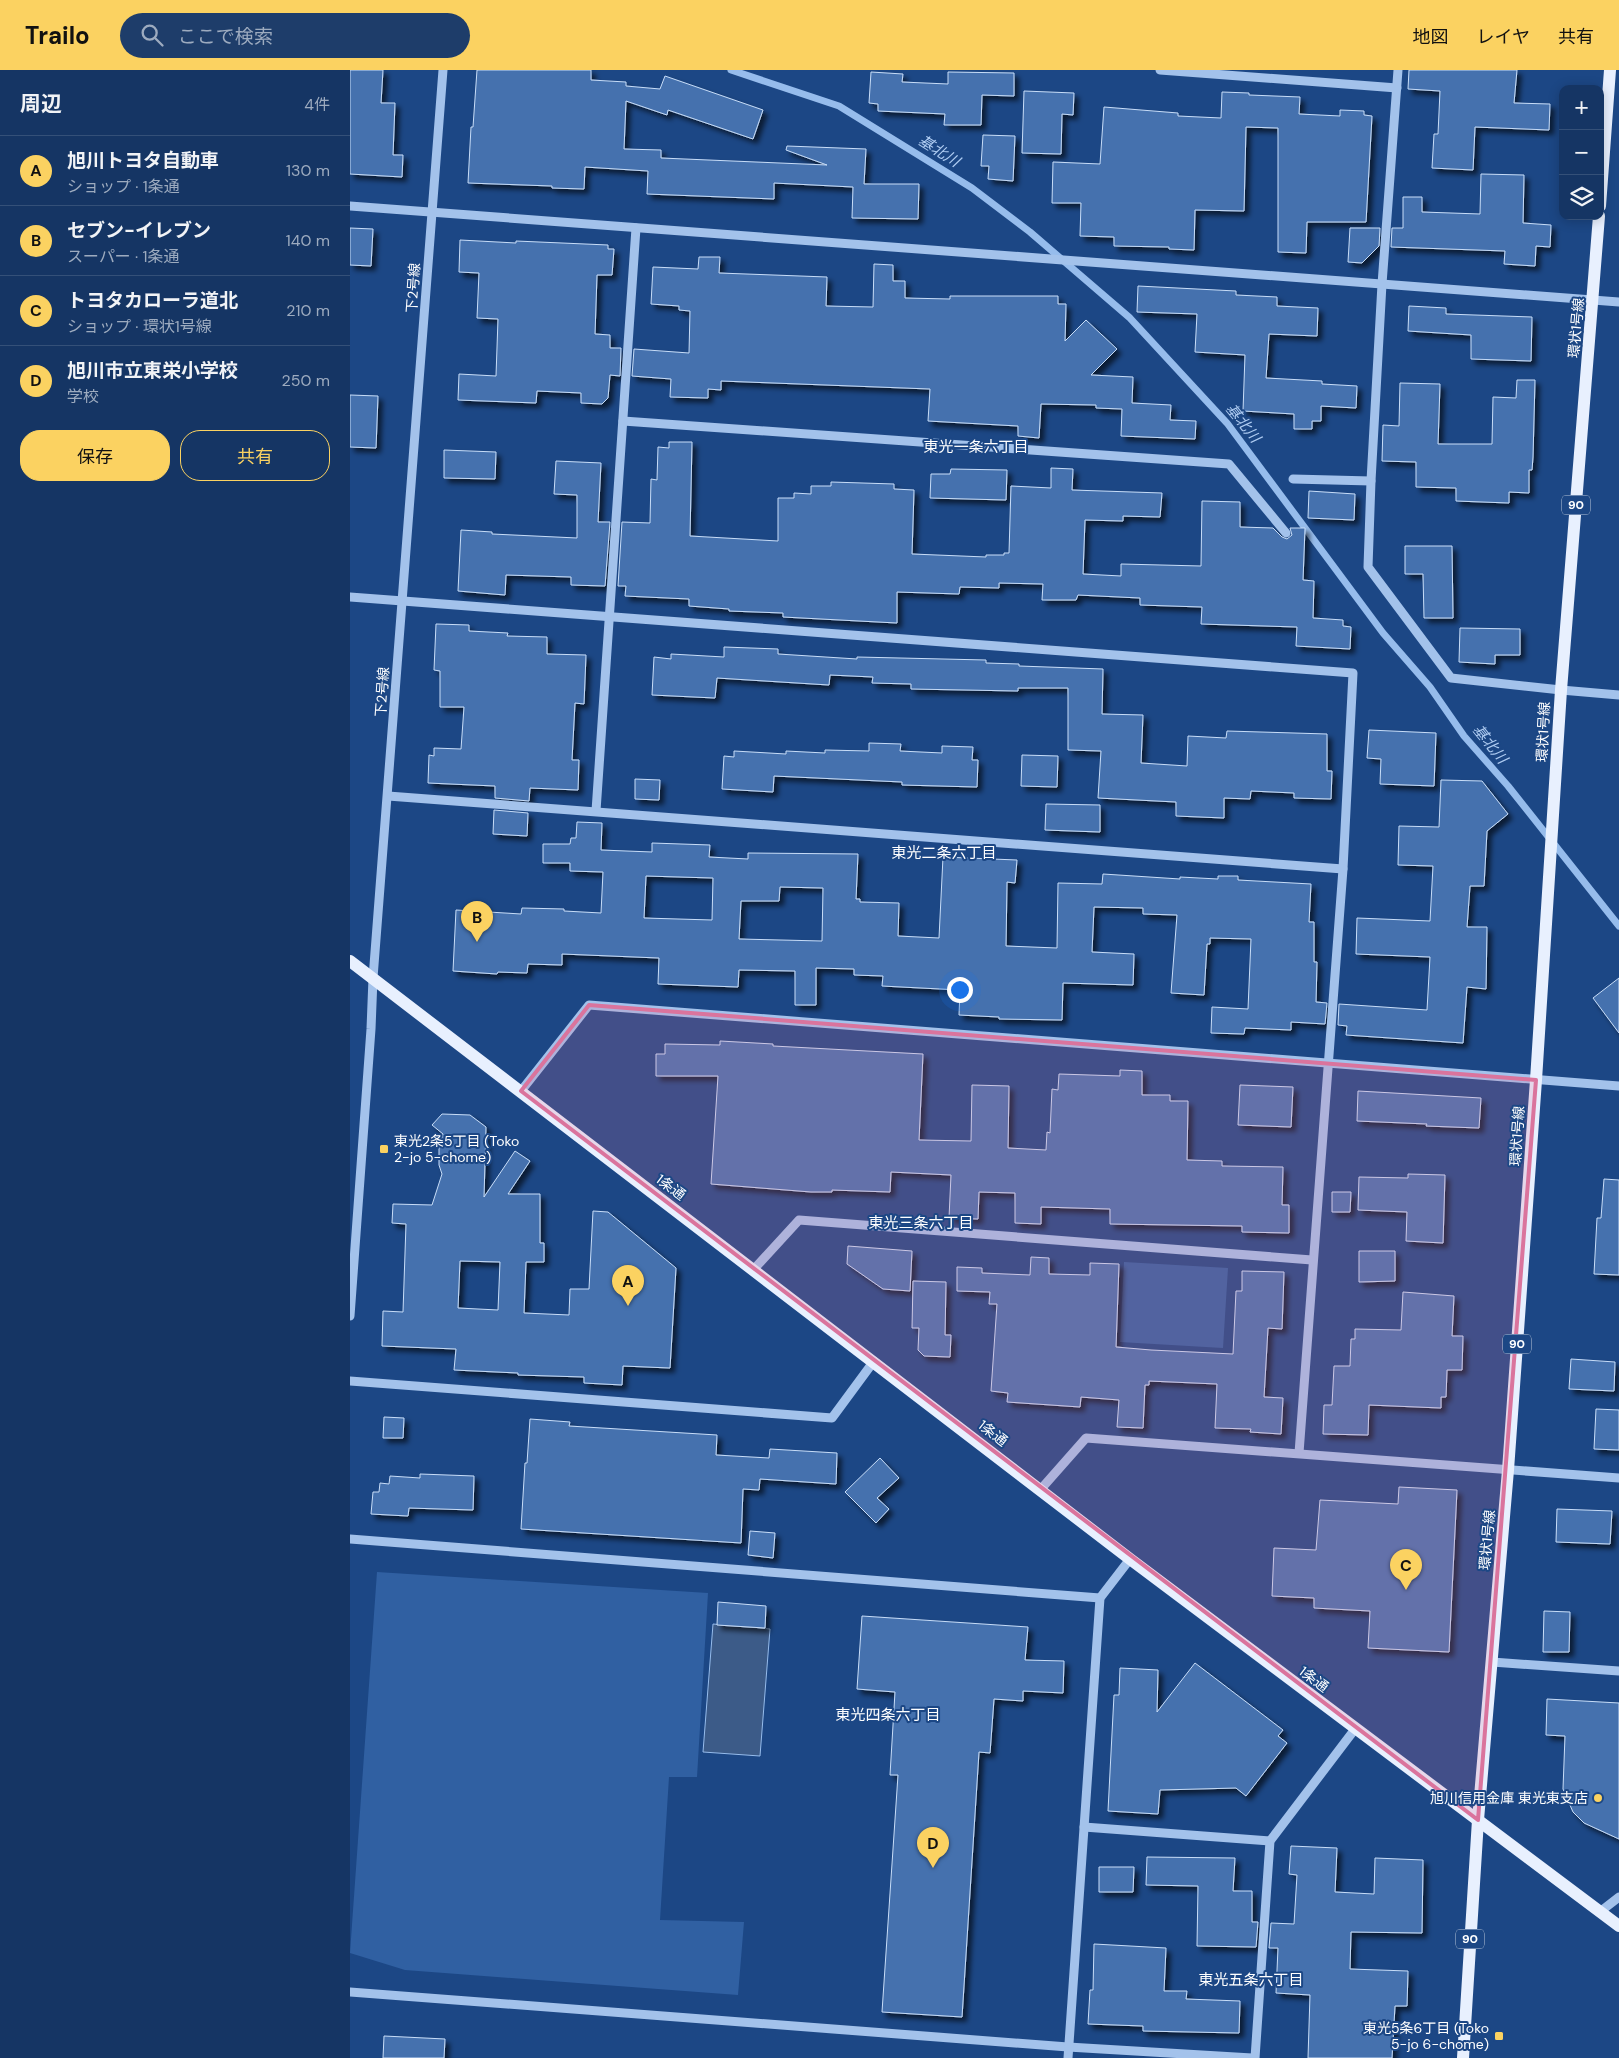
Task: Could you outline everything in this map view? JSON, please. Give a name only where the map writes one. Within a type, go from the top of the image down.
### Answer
[{"type":"main road","points":[[1602,175],[1610,70]]},
{"type":"main road","name":"環状1号線","points":[[1463,2058],[1478,1820],[1508,1470],[1536,1080],[1560,690],[1600,220]]},
{"type":"main road","name":"1条通","points":[[350,961],[1130,1558],[1619,1926]]},
{"type":"street","name":"下2号線","points":[[350,1316],[373,978],[443,70]]},
{"type":"street","points":[[1160,70],[1397,88]]},
{"type":"street","points":[[1398,70],[1382,284],[1368,567],[1452,678],[1560,690],[1619,694]]},
{"type":"street","points":[[350,206],[1619,302]]},
{"type":"street","points":[[596,811],[636,228]]},
{"type":"street","points":[[623,421],[1229,464],[1286,533]]},
{"type":"street","points":[[1294,479],[1371,482]]},
{"type":"street","points":[[350,597],[1354,673],[1343,869],[1312,1260],[1299,1454]]},
{"type":"street","points":[[388,796],[1343,869]]},
{"type":"street","points":[[521,1091],[590,1005],[1619,1086]]},
{"type":"street","points":[[754,1269],[798,1220],[1312,1260]]},
{"type":"street","points":[[350,1381],[832,1418],[874,1361]]},
{"type":"street","points":[[1040,1489],[1086,1438],[1619,1478]]},
{"type":"street","points":[[350,1539],[1100,1598]]},
{"type":"street","points":[[1068,2058],[1100,1598],[1130,1558]]},
{"type":"street","points":[[1492,1662],[1619,1671]]},
{"type":"street","points":[[350,1992],[1068,2047],[1254,2058],[1270,1841],[1356,1729]]},
{"type":"street","points":[[1084,1827],[1270,1841]]},
{"type":"street","points":[[1601,1911],[1619,1897]]},
{"type":"highlighted area","points":[[589,1005],[1536,1080],[1478,1820],[521,1091]]},
{"type":"shaded area","points":[[1124,1262],[1228,1268],[1223,1348],[1120,1342]]},
{"type":"shaded area","points":[[377,1572],[708,1593],[697,1777],[669,1777],[660,1920],[744,1922],[738,1995],[405,1970],[350,1953]]},
{"type":"shaded area","points":[[713,1624],[770,1629],[760,1756],[703,1752]]},
{"type":"building","points":[[350,70],[383,70],[381,103],[395,103],[393,155],[403,155],[402,177],[350,174]]},
{"type":"building","points":[[477,70],[591,70],[591,80],[626,82],[626,86],[660,89],[665,76],[763,110],[753,139],[668,110],[667,115],[626,101],[624,149],[661,150],[661,158],[827,165],[786,150],[787,146],[866,149],[864,184],[919,184],[918,219],[852,218],[853,187],[774,183],[774,199],[647,194],[648,171],[585,167],[584,189],[468,183]]},
{"type":"building","points":[[1409,70],[1517,70],[1514,103],[1550,104],[1549,130],[1475,127],[1473,170],[1432,168],[1434,134],[1438,134],[1440,91],[1408,89]]},
{"type":"building","points":[[871,72],[903,74],[902,82],[948,84],[948,72],[1014,73],[1014,96],[982,95],[981,125],[944,125],[945,114],[878,111],[878,104],[869,103]]},
{"type":"building","points":[[1024,91],[1074,93],[1073,115],[1062,114],[1061,154],[1022,153]]},
{"type":"building","points":[[1222,92],[1300,97],[1299,114],[1340,116],[1340,110],[1364,111],[1364,115],[1372,116],[1366,222],[1307,222],[1306,253],[1278,252],[1278,128],[1246,127],[1244,211],[1195,210],[1194,250],[1169,249],[1169,247],[1114,246],[1114,237],[1080,236],[1081,203],[1052,203],[1053,162],[1100,164],[1104,107],[1178,113],[1178,116],[1221,118]]},
{"type":"building","points":[[983,135],[1015,136],[1013,181],[988,179],[989,166],[981,166]]},
{"type":"building","points":[[1481,174],[1524,175],[1523,223],[1551,225],[1550,247],[1536,246],[1535,266],[1504,264],[1505,251],[1391,247],[1392,228],[1403,228],[1403,197],[1422,197],[1422,212],[1480,214]]},
{"type":"building","points":[[350,228],[373,229],[371,266],[350,265]]},
{"type":"building","points":[[1350,228],[1380,228],[1379,246],[1362,263],[1348,262]]},
{"type":"building","points":[[460,240],[608,245],[608,249],[614,249],[612,275],[597,275],[595,334],[610,335],[610,348],[621,348],[620,376],[610,375],[608,398],[602,404],[581,403],[581,393],[537,391],[536,403],[458,400],[459,374],[496,376],[498,319],[477,318],[479,273],[459,272]]},
{"type":"building","points":[[699,257],[720,257],[719,273],[827,277],[826,306],[873,307],[874,264],[893,265],[893,281],[905,281],[905,298],[950,299],[950,296],[1058,296],[1058,304],[1066,304],[1065,341],[1086,320],[1117,349],[1091,375],[1133,377],[1132,403],[1171,405],[1170,420],[1196,421],[1195,439],[1121,436],[1122,409],[1096,408],[1096,405],[1041,404],[1039,438],[1018,436],[1018,426],[928,421],[930,389],[721,381],[721,390],[708,389],[708,398],[670,397],[671,379],[632,376],[634,349],[689,353],[690,311],[679,310],[679,306],[651,304],[653,267],[698,269]]},
{"type":"building","points":[[1138,286],[1236,291],[1236,295],[1277,297],[1277,306],[1318,308],[1317,336],[1269,334],[1266,378],[1322,381],[1322,384],[1357,386],[1356,408],[1321,406],[1321,421],[1312,421],[1312,429],[1294,429],[1294,414],[1243,411],[1245,355],[1195,352],[1197,314],[1137,312]]},
{"type":"building","points":[[1409,306],[1446,308],[1446,314],[1532,317],[1531,361],[1471,359],[1471,335],[1408,331]]},
{"type":"building","points":[[1517,380],[1535,380],[1533,457],[1532,470],[1529,470],[1529,493],[1509,492],[1509,503],[1456,501],[1456,488],[1416,487],[1416,462],[1382,461],[1383,425],[1399,426],[1400,383],[1440,384],[1438,444],[1492,444],[1493,397],[1516,398]]},
{"type":"building","points":[[350,395],[378,396],[376,448],[350,447]]},
{"type":"building","points":[[669,442],[692,442],[690,536],[778,541],[778,498],[794,498],[794,493],[811,494],[811,486],[831,486],[831,482],[894,484],[894,489],[914,490],[912,554],[986,557],[986,555],[1004,555],[1004,553],[1009,553],[1011,486],[1051,488],[1051,468],[1073,469],[1072,490],[1162,493],[1160,517],[1123,516],[1123,521],[1085,520],[1083,574],[1121,576],[1121,564],[1201,566],[1202,501],[1240,502],[1240,527],[1273,528],[1282,537],[1287,539],[1292,535],[1290,528],[1305,528],[1303,580],[1314,581],[1313,618],[1343,620],[1343,626],[1351,627],[1350,649],[1296,646],[1297,627],[1201,624],[1202,607],[1140,605],[1140,598],[1078,595],[1076,600],[1042,600],[1043,584],[999,583],[999,588],[960,587],[959,594],[897,592],[897,623],[783,617],[783,613],[729,611],[729,609],[689,606],[689,599],[625,596],[626,586],[618,586],[622,522],[650,523],[651,479],[657,480],[658,447],[669,448]]},
{"type":"building","points":[[444,450],[496,452],[495,479],[444,478]]},
{"type":"building","points":[[556,461],[601,463],[598,522],[610,522],[605,586],[571,585],[571,577],[506,575],[505,595],[458,591],[461,530],[492,532],[492,534],[577,538],[577,495],[554,494]]},
{"type":"building","points":[[951,469],[1007,470],[1006,500],[930,498],[931,474],[950,474]]},
{"type":"building","points":[[1309,491],[1355,494],[1354,520],[1308,518]]},
{"type":"building","points":[[1405,546],[1452,546],[1453,618],[1424,618],[1423,574],[1405,574]]},
{"type":"building","points":[[436,624],[469,625],[469,631],[508,633],[507,636],[547,637],[547,654],[586,655],[584,704],[575,703],[572,760],[579,760],[578,790],[530,788],[529,801],[495,798],[495,786],[428,783],[429,755],[434,756],[434,748],[461,749],[464,707],[440,707],[440,671],[434,670]]},
{"type":"building","points":[[1460,628],[1520,629],[1520,655],[1495,655],[1495,664],[1459,662]]},
{"type":"building","points":[[724,647],[778,649],[778,654],[857,659],[857,657],[986,660],[986,663],[1019,664],[1019,666],[1103,669],[1102,714],[1143,715],[1141,763],[1187,766],[1188,736],[1226,738],[1227,731],[1327,734],[1327,771],[1332,771],[1331,799],[1294,798],[1294,793],[1251,791],[1250,799],[1224,798],[1224,818],[1176,816],[1176,802],[1098,798],[1101,751],[1068,750],[1068,688],[1018,688],[1018,691],[911,689],[911,684],[872,683],[873,677],[830,675],[829,685],[717,678],[715,698],[652,695],[654,657],[671,659],[671,654],[724,657]]},
{"type":"building","points":[[1369,730],[1436,733],[1434,786],[1380,784],[1381,759],[1367,758]]},
{"type":"building","points":[[869,743],[901,744],[900,751],[942,753],[942,746],[973,747],[972,760],[978,760],[977,787],[902,785],[902,782],[774,776],[773,792],[722,789],[724,756],[734,757],[734,751],[786,754],[786,751],[825,753],[825,750],[869,751]]},
{"type":"building","points":[[1022,755],[1058,756],[1057,787],[1021,786]]},
{"type":"building","points":[[635,779],[660,780],[659,800],[635,799]]},
{"type":"building","points":[[1441,780],[1482,781],[1508,814],[1487,831],[1484,886],[1470,886],[1467,927],[1487,927],[1486,989],[1467,987],[1463,1043],[1346,1035],[1347,1026],[1338,1025],[1339,1004],[1427,1010],[1430,957],[1356,954],[1357,918],[1430,921],[1433,866],[1398,865],[1399,826],[1439,827]]},
{"type":"building","points":[[1046,804],[1100,805],[1100,832],[1045,830]]},
{"type":"building","points":[[494,810],[528,813],[527,836],[493,834]]},
{"type":"building","points":[[577,822],[602,823],[601,850],[652,852],[652,843],[710,845],[709,857],[748,859],[748,853],[858,854],[856,899],[860,899],[860,902],[899,903],[898,936],[939,938],[943,857],[1017,860],[1015,883],[1007,882],[1006,946],[1057,948],[1058,883],[1102,884],[1103,874],[1180,879],[1180,877],[1218,879],[1218,876],[1238,876],[1238,880],[1311,884],[1309,922],[1314,922],[1314,962],[1317,962],[1316,1002],[1327,1003],[1325,1024],[1291,1022],[1291,1030],[1245,1028],[1244,1034],[1211,1033],[1212,1007],[1248,1009],[1251,939],[1210,938],[1210,944],[1207,944],[1204,995],[1171,993],[1177,915],[1143,914],[1143,908],[1094,907],[1092,952],[1134,954],[1133,985],[1063,983],[1062,1020],[999,1019],[999,1017],[959,1015],[960,990],[882,986],[883,976],[854,975],[854,969],[816,968],[816,1005],[795,1005],[795,971],[739,970],[738,987],[658,984],[659,958],[562,954],[562,965],[528,964],[527,973],[498,972],[497,974],[453,971],[456,910],[521,914],[522,908],[564,909],[564,911],[601,913],[603,872],[570,871],[570,863],[543,863],[543,844],[570,844],[571,838],[576,838]],"holes":[[[646,876],[713,878],[712,920],[644,918]],[[780,887],[823,888],[822,941],[739,939],[741,901],[779,901]]]},
{"type":"building","points":[[1619,978],[1619,1033],[1593,998]]},
{"type":"building","points":[[720,1041],[773,1044],[773,1046],[923,1054],[919,1140],[971,1141],[972,1085],[1009,1086],[1008,1148],[1046,1150],[1047,1132],[1050,1133],[1052,1089],[1058,1090],[1059,1074],[1120,1076],[1120,1070],[1142,1071],[1142,1095],[1170,1095],[1170,1101],[1188,1101],[1187,1160],[1222,1161],[1222,1166],[1283,1167],[1282,1205],[1289,1205],[1289,1233],[1242,1232],[1242,1226],[1110,1224],[1110,1209],[1041,1207],[1041,1224],[1015,1223],[1015,1193],[979,1192],[978,1219],[949,1218],[951,1175],[891,1172],[890,1192],[832,1190],[832,1192],[811,1192],[711,1184],[718,1076],[656,1076],[656,1054],[665,1054],[665,1044],[720,1045]]},
{"type":"building","points":[[1240,1085],[1293,1087],[1291,1127],[1238,1125]]},
{"type":"building","points":[[1358,1091],[1481,1098],[1479,1128],[1357,1121]]},
{"type":"building","points":[[442,1114],[470,1115],[486,1127],[484,1197],[515,1151],[530,1161],[508,1194],[540,1194],[540,1243],[544,1243],[544,1262],[526,1262],[524,1313],[569,1315],[570,1289],[589,1289],[593,1211],[608,1212],[676,1268],[670,1368],[623,1366],[622,1385],[584,1383],[584,1377],[518,1375],[518,1373],[454,1370],[456,1349],[382,1346],[383,1311],[403,1312],[406,1224],[392,1223],[393,1204],[432,1205],[442,1174],[439,1165],[439,1147],[443,1134],[432,1125]],"holes":[[[460,1261],[500,1262],[498,1310],[458,1308]]]},
{"type":"building","points":[[1408,1174],[1445,1175],[1443,1243],[1406,1241],[1407,1212],[1358,1210],[1359,1177],[1408,1178]]},
{"type":"building","points":[[1604,1179],[1619,1180],[1619,1275],[1594,1274],[1597,1218],[1601,1218]]},
{"type":"building","points":[[1332,1192],[1351,1192],[1350,1212],[1332,1212]]},
{"type":"building","points":[[848,1246],[912,1251],[910,1291],[883,1289],[847,1264]]},
{"type":"building","points":[[1359,1251],[1395,1251],[1395,1281],[1359,1282]]},
{"type":"building","points":[[1031,1257],[1049,1258],[1049,1274],[1090,1275],[1090,1263],[1119,1264],[1116,1347],[1151,1350],[1233,1354],[1236,1291],[1242,1291],[1242,1271],[1284,1272],[1282,1329],[1268,1328],[1264,1397],[1283,1398],[1281,1434],[1250,1432],[1251,1429],[1215,1428],[1217,1384],[1149,1381],[1149,1385],[1145,1385],[1143,1428],[1117,1427],[1119,1400],[1081,1397],[1080,1407],[1007,1402],[1008,1393],[991,1391],[997,1304],[989,1304],[990,1292],[957,1291],[957,1267],[982,1268],[982,1273],[1030,1275]]},
{"type":"building","points":[[913,1281],[946,1282],[945,1335],[951,1335],[950,1357],[924,1356],[918,1350],[919,1328],[912,1328]]},
{"type":"building","points":[[1403,1292],[1454,1296],[1452,1336],[1463,1336],[1462,1370],[1447,1370],[1446,1397],[1441,1397],[1441,1408],[1369,1405],[1368,1435],[1323,1434],[1324,1405],[1332,1405],[1334,1366],[1350,1366],[1351,1339],[1355,1339],[1355,1329],[1401,1330]]},
{"type":"building","points":[[1571,1359],[1615,1362],[1614,1391],[1569,1389]]},
{"type":"building","points":[[1596,1409],[1619,1410],[1619,1450],[1594,1449]]},
{"type":"building","points":[[384,1417],[404,1418],[403,1438],[383,1438]]},
{"type":"building","points":[[530,1419],[570,1422],[569,1426],[717,1435],[716,1455],[769,1458],[770,1449],[837,1453],[836,1484],[760,1479],[759,1490],[743,1489],[741,1543],[521,1529]]},
{"type":"building","points":[[880,1458],[899,1478],[877,1498],[889,1509],[876,1523],[845,1492]]},
{"type":"building","points":[[420,1474],[474,1476],[473,1510],[409,1508],[408,1516],[371,1514],[373,1492],[379,1492],[380,1483],[389,1484],[390,1476],[420,1478]]},
{"type":"building","points":[[1399,1487],[1457,1490],[1449,1652],[1368,1648],[1370,1611],[1314,1608],[1314,1598],[1272,1596],[1274,1548],[1316,1550],[1320,1500],[1398,1504]]},
{"type":"building","points":[[1557,1509],[1612,1511],[1610,1544],[1556,1542]]},
{"type":"building","points":[[750,1531],[775,1533],[773,1558],[748,1555]]},
{"type":"building","points":[[718,1602],[766,1606],[765,1628],[717,1625]]},
{"type":"building","points":[[1544,1611],[1570,1612],[1569,1652],[1543,1652]]},
{"type":"building","points":[[862,1616],[1028,1627],[1025,1660],[1064,1661],[1063,1693],[1023,1691],[1023,1701],[994,1699],[990,1753],[979,1752],[962,2017],[882,2012],[898,1775],[890,1775],[895,1692],[857,1689]]},
{"type":"building","points":[[1195,1663],[1283,1730],[1278,1736],[1287,1743],[1246,1796],[1236,1788],[1160,1790],[1158,1814],[1108,1811],[1114,1695],[1119,1695],[1120,1668],[1158,1670],[1157,1712]]},
{"type":"building","points":[[1547,1699],[1619,1703],[1619,1839],[1584,1823],[1573,1812],[1563,1789],[1565,1736],[1546,1735]]},
{"type":"building","points":[[1291,1846],[1337,1848],[1335,1892],[1374,1894],[1375,1858],[1423,1860],[1422,1933],[1351,1932],[1350,1969],[1408,1971],[1407,2006],[1395,2006],[1392,2058],[1308,2058],[1310,1995],[1276,1993],[1278,1948],[1269,1948],[1271,1923],[1294,1924],[1297,1875],[1289,1874]]},
{"type":"building","points":[[1147,1857],[1235,1858],[1233,1891],[1252,1891],[1252,1922],[1258,1922],[1256,1947],[1197,1946],[1198,1886],[1146,1885]]},
{"type":"building","points":[[1099,1867],[1134,1867],[1133,1892],[1099,1892]]},
{"type":"building","points":[[1094,1944],[1166,1948],[1164,1991],[1187,1991],[1186,1999],[1240,2001],[1239,2033],[1143,2031],[1143,2026],[1088,2024],[1090,1990],[1093,1990]]},
{"type":"building","points":[[384,2036],[445,2039],[444,2058],[383,2058]]},
{"type":"waterway","name":"基北川","points":[[731,70],[839,106],[972,188],[1030,232],[1130,318],[1227,423],[1383,633],[1430,687],[1464,736],[1508,786],[1619,926]]},
{"type":"place","name":"セブン-イレブン","points":[[477,942]]},
{"type":"place","name":"東光2条5丁目 (Toko 2-jo 5-chome)","points":[[384,1149]]},
{"type":"place","name":"旭川トヨタ自動車","points":[[628,1306]]},
{"type":"place","name":"トヨタカローラ道北","points":[[1406,1590]]},
{"type":"place","name":"旭川信用金庫 東光東支店","points":[[1598,1798]]},
{"type":"place","name":"旭川市立東栄小学校","points":[[933,1868]]},
{"type":"place","name":"東光5条6丁目 (Toko 5-jo 6-chome)","points":[[1499,2036]]},
{"type":"district","name":"東光一条六丁目","points":[[976,447]]},
{"type":"district","name":"東光二条六丁目","points":[[944,853]]},
{"type":"district","name":"東光三条六丁目","points":[[921,1223]]},
{"type":"district","name":"東光四条六丁目","points":[[888,1715]]},
{"type":"district","name":"東光五条六丁目","points":[[1251,1980]]}]
